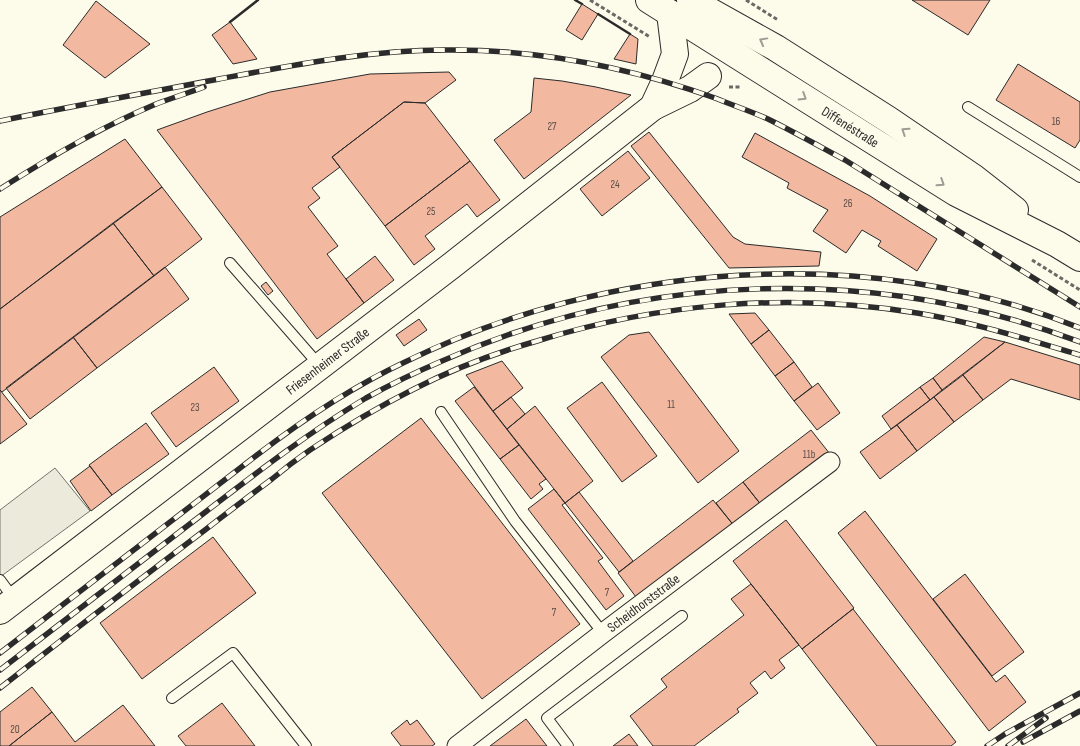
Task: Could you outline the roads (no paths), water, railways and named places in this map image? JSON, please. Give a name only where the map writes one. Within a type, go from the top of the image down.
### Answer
[{"type":"main road","name":"Diffenéstraße","points":[[680,6],[740,28],[776,48],[973,177],[1057,244]]},
{"type":"main road","name":"Diffenéstraße","points":[[680,6],[711,39],[956,193],[1057,244],[1080,258]]},
{"type":"main road","points":[[680,6],[674,54],[740,28]]},
{"type":"main road","points":[[680,6],[711,39],[708,76],[762,71]]},
{"type":"main road","name":"Friesenheimer Straße","points":[[653,107],[665,81],[674,54]]},
{"type":"main road","name":"Friesenheimer Straße","points":[[5,597],[320,366],[653,107],[690,89],[708,76]]},
{"type":"street","name":"Scheidhorststraße","points":[[457,746],[602,633],[830,462]]},
{"type":"lane","points":[[968,107],[1080,178]]},
{"type":"lane","points":[[230,263],[320,366]]},
{"type":"lane","points":[[441,412],[515,521],[602,633]]},
{"type":"lane","points":[[568,746],[547,718],[682,616]]},
{"type":"lane","points":[[172,698],[233,653],[306,746]]},
{"type":"railway","points":[[0,121],[275,69],[360,55],[445,50],[479,51],[513,53],[582,62],[649,77],[682,87],[768,119],[845,160],[1080,307]]},
{"type":"railway","points":[[0,189],[57,154],[115,122],[156,104],[204,87]]},
{"type":"railway","points":[[0,653],[257,455],[329,404],[405,362],[484,328],[566,302],[652,285],[739,275],[827,275],[914,283],[998,301],[1080,328]]},
{"type":"railway","points":[[0,670],[258,472],[344,412],[375,393],[413,374],[518,331],[597,310],[678,295],[759,289],[841,290],[922,300],[1002,317],[1080,342]]},
{"type":"railway","points":[[0,688],[322,442],[374,410],[429,382],[474,362],[521,346],[583,328],[677,310],[725,305],[821,303],[917,313],[958,321],[1080,355]]},
{"type":"railway","points":[[987,746],[1005,734],[1080,693]]},
{"type":"railway","points":[[1023,742],[1080,711]]},
{"type":"railway","points":[[1008,746],[1046,718]]}]
